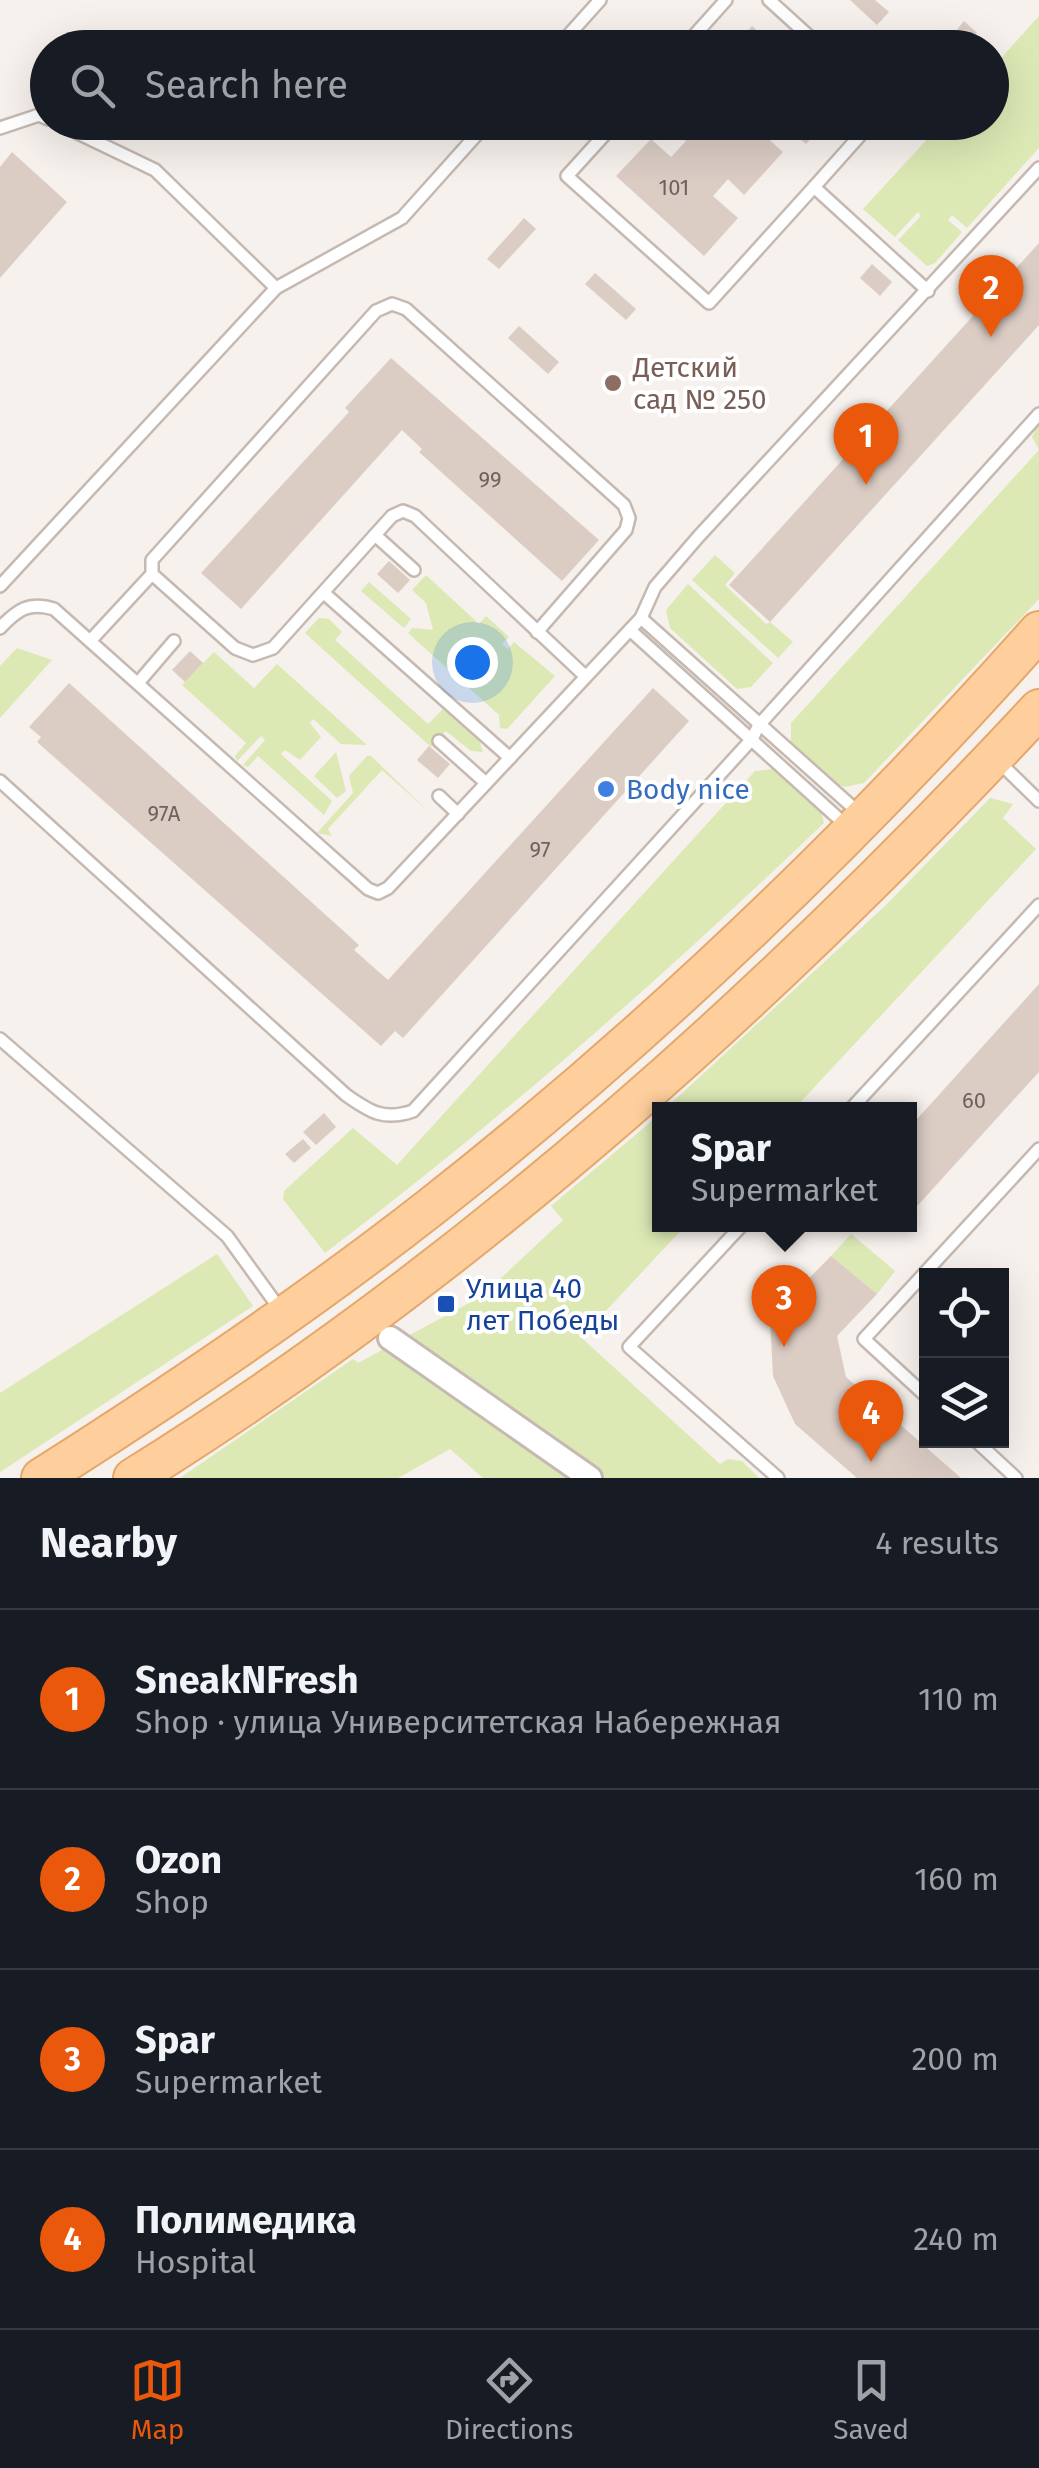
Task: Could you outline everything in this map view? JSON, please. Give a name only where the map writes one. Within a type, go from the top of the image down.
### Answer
[{"type":"main road","points":[[41,1478],[284,1316],[434,1204],[651,1024],[859,825],[1039,632]]},
{"type":"main road","points":[[133,1478],[397,1295],[549,1175],[814,937],[1039,709]]},
{"type":"street","points":[[390,1338],[590,1478]]},
{"type":"lane","points":[[572,30],[600,0]]},
{"type":"lane","points":[[699,30],[726,0]]},
{"type":"lane","points":[[769,0],[802,30]]},
{"type":"lane","points":[[0,128],[30,118]]},
{"type":"lane","points":[[92,140],[155,170],[276,288]]},
{"type":"lane","points":[[0,586],[276,288],[402,218],[472,140]]},
{"type":"lane","points":[[600,140],[568,176],[710,303],[856,140]]},
{"type":"lane","points":[[0,628],[15,612],[36,604],[54,609],[368,890],[378,893],[388,888],[630,630],[655,587],[699,536],[1039,168]]},
{"type":"lane","points":[[814,188],[928,291]]},
{"type":"lane","points":[[90,641],[152,574],[152,560],[376,311],[392,304],[406,309],[624,505],[629,518],[626,530],[537,632]]},
{"type":"lane","points":[[0,781],[346,1095],[370,1111],[391,1118],[412,1111],[752,739],[758,725],[1039,414]]},
{"type":"lane","points":[[152,574],[235,648],[253,654],[273,648],[392,516],[403,511],[415,516],[584,675]]},
{"type":"lane","points":[[375,535],[414,570]]},
{"type":"lane","points":[[324,593],[510,758]]},
{"type":"lane","points":[[640,618],[758,725],[859,825]]},
{"type":"lane","points":[[630,630],[752,739],[859,825]]},
{"type":"lane","points":[[138,684],[174,640]]},
{"type":"lane","points":[[440,740],[486,783]]},
{"type":"lane","points":[[994,757],[1039,801]]},
{"type":"lane","points":[[439,796],[458,814]]},
{"type":"lane","points":[[857,1102],[1039,905]]},
{"type":"lane","points":[[0,1039],[227,1236],[284,1316]]},
{"type":"lane","points":[[919,1390],[864,1339],[1039,1149]]},
{"type":"lane","points":[[736,1232],[629,1347],[778,1478]]},
{"type":"lane","points":[[984,1448],[1016,1478]]},
{"type":"green space","points":[[1039,16],[1039,148],[967,228],[952,215],[948,220],[962,232],[935,263],[927,266],[898,240],[921,216],[918,212],[895,237],[863,209],[926,140],[1009,140],[1009,49]]},
{"type":"green space","points":[[1039,421],[1039,450],[1032,437]]},
{"type":"green space","points":[[1039,450],[1039,599],[864,783],[845,787],[836,784],[791,745],[791,723]]},
{"type":"green space","points":[[715,555],[735,573],[725,585],[766,624],[770,622],[793,642],[778,658],[692,580]]},
{"type":"green space","points":[[426,575],[479,624],[486,616],[509,637],[502,644],[508,649],[514,642],[555,676],[507,729],[500,728],[499,715],[408,633],[412,628],[433,630],[426,603],[412,590]]},
{"type":"green space","points":[[369,582],[411,619],[404,628],[361,591]]},
{"type":"green space","points":[[688,584],[773,663],[751,687],[737,689],[670,628],[666,610]]},
{"type":"green space","points":[[319,618],[329,619],[342,632],[335,640],[428,724],[443,709],[479,741],[483,752],[471,751],[446,731],[431,747],[305,633]]},
{"type":"green space","points":[[17,648],[52,660],[0,718],[0,666]]},
{"type":"green space","points":[[214,652],[254,688],[277,664],[367,745],[341,744],[313,719],[310,723],[321,737],[300,760],[285,750],[281,754],[332,801],[324,815],[258,756],[248,767],[243,765],[265,740],[261,736],[237,761],[235,756],[246,743],[182,685]]},
{"type":"green space","points":[[336,752],[346,791],[337,798],[314,776]]},
{"type":"green space","points":[[367,756],[429,812],[382,770],[328,829],[332,836],[317,833],[353,793],[349,776]]},
{"type":"green space","points":[[772,769],[821,811],[824,823],[581,1045],[325,1253],[283,1199],[284,1191],[353,1128],[397,1165],[755,771]]},
{"type":"green space","points":[[990,798],[1013,804],[1003,818],[1036,849],[801,1102],[673,1102],[886,905]]},
{"type":"green space","points":[[652,1121],[652,1232],[679,1232],[589,1329],[573,1330],[720,1464],[728,1459],[742,1461],[759,1478],[483,1478],[450,1449],[398,1478],[180,1478],[353,1359],[358,1363],[482,1296],[563,1220],[551,1206]]},
{"type":"green space","points":[[851,1234],[895,1271],[877,1294],[831,1256]]},
{"type":"green space","points":[[217,1254],[253,1306],[0,1472],[0,1393]]},
{"type":"building","points":[[850,0],[875,0],[889,12],[877,25]]},
{"type":"building","points":[[964,21],[974,30],[957,30]]},
{"type":"building","points":[[650,140],[671,157],[686,141],[769,140],[783,152],[744,195],[728,179],[713,196],[738,218],[704,256],[616,176]]},
{"type":"building","points":[[12,152],[67,202],[0,278],[0,167]]},
{"type":"building","points":[[524,218],[536,229],[499,269],[487,259]]},
{"type":"building","points":[[1039,243],[1039,325],[770,622],[729,585]]},
{"type":"building","points":[[872,264],[892,282],[880,296],[860,278]]},
{"type":"building","points":[[595,273],[636,309],[626,320],[585,284]]},
{"type":"building","points":[[519,326],[559,362],[548,374],[508,338]]},
{"type":"building","points":[[391,358],[599,540],[562,581],[419,452],[422,449],[402,430],[241,609],[201,573],[349,412],[345,408]]},
{"type":"building","points":[[389,561],[410,580],[398,593],[377,574]]},
{"type":"building","points":[[190,651],[203,663],[185,682],[172,670]]},
{"type":"building","points":[[69,683],[359,945],[354,950],[388,980],[653,688],[689,721],[403,1038],[395,1031],[381,1046],[37,742],[41,737],[29,727]]},
{"type":"building","points":[[429,746],[450,764],[438,778],[417,760]]},
{"type":"building","points":[[1039,984],[1039,1072],[917,1206],[917,1119]]},
{"type":"building","points":[[324,1113],[336,1127],[316,1145],[303,1132]]},
{"type":"building","points":[[303,1139],[311,1148],[294,1163],[285,1154]]},
{"type":"building","points":[[831,1256],[877,1294],[837,1336],[846,1377],[919,1441],[919,1448],[927,1448],[961,1478],[857,1478],[795,1424],[773,1376],[770,1318]]},
{"type":"building","points":[[451,1293],[456,1301],[441,1312],[436,1305]]},
{"type":"place","name":"Ozon","points":[[991,337]]},
{"type":"place","name":"Детский сад № 250","points":[[613,383]]},
{"type":"place","name":"SneakNFresh","points":[[866,485]]},
{"type":"place","name":"Body nice","points":[[606,789]]},
{"type":"place","name":"Улица 40 лет Победы","points":[[446,1304]]},
{"type":"place","name":"Spar","points":[[784,1347]]},
{"type":"place","name":"Полимедика","points":[[871,1462]]}]
